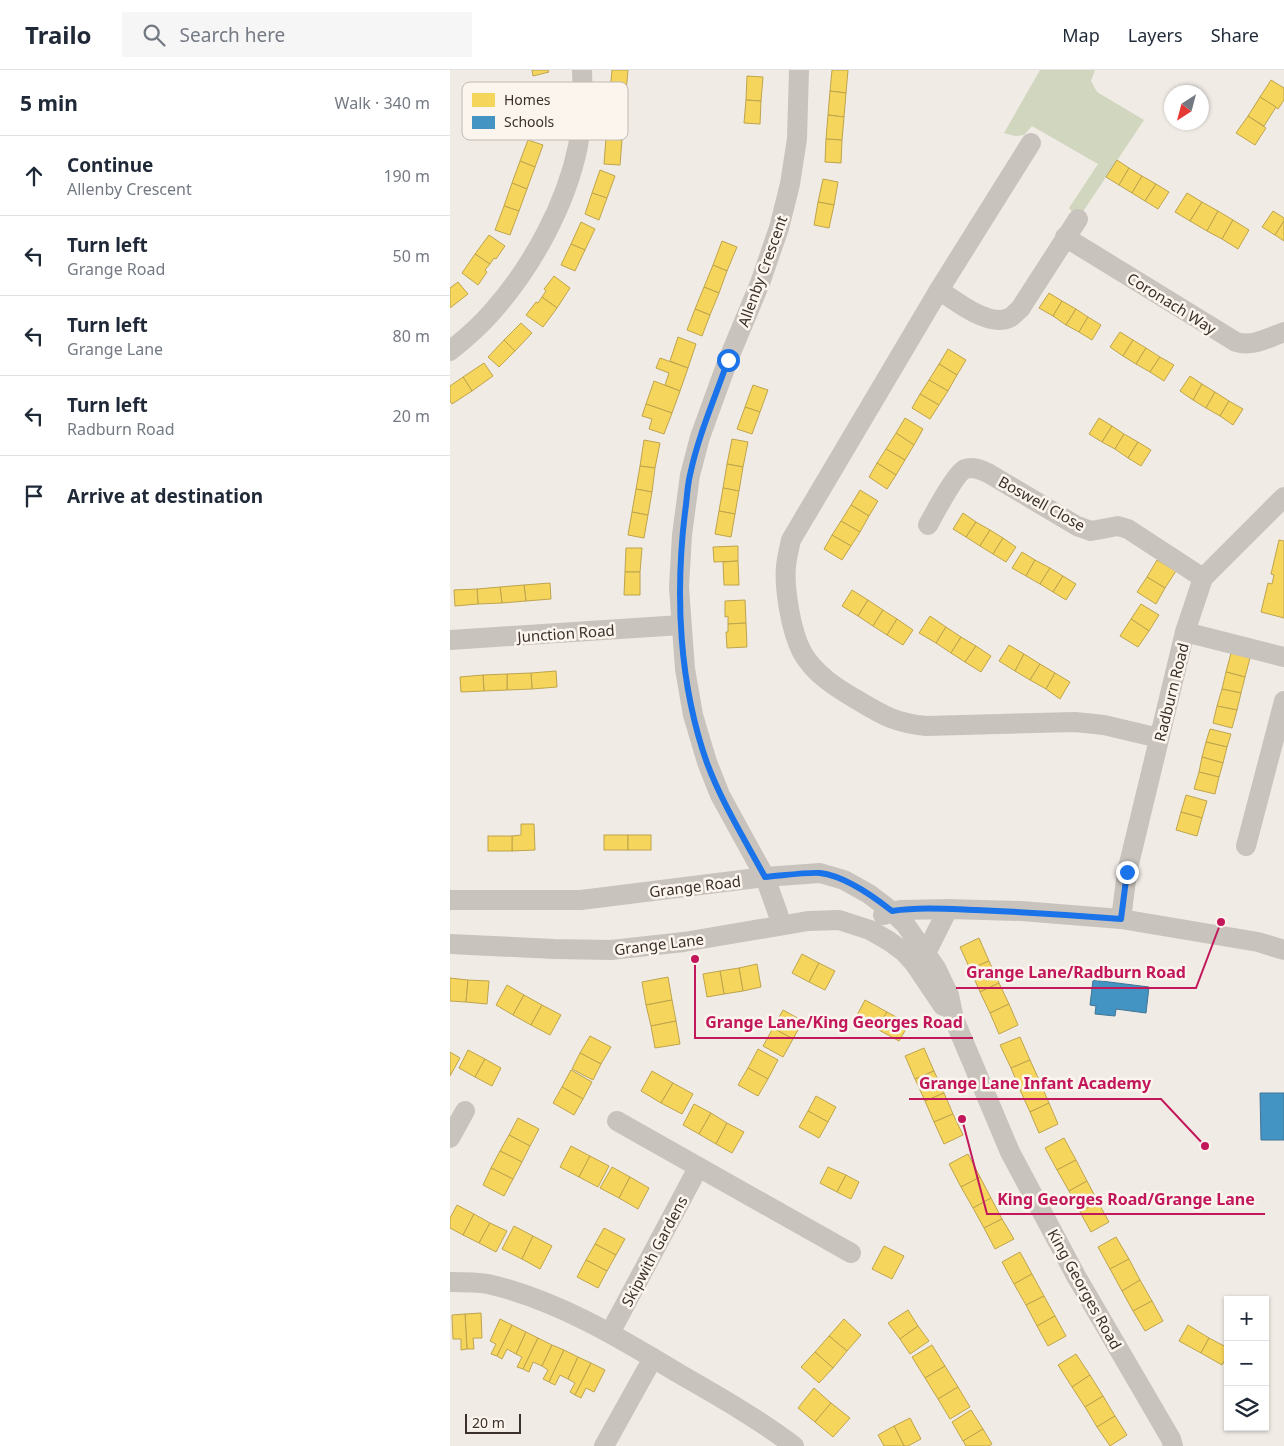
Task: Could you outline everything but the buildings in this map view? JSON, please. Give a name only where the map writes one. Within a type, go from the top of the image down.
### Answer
[{"type":"street","name":"Allenby Crescent","points":[[782,925],[765,877],[720,795],[707,762],[693,715],[686,678],[679,587],[682,535],[690,475],[700,438],[728,360],[760,284],[780,228],[790,184],[797,138],[799,70]]},
{"type":"street","points":[[450,351],[492,312],[524,269],[546,233],[568,184],[578,140]]},
{"type":"street","points":[[1031,143],[939,290],[791,540],[786,568],[787,591],[793,626],[802,652],[819,673],[842,692],[882,715],[905,724],[926,726],[1075,722],[1104,725],[1159,738]]},
{"type":"street","points":[[939,290],[980,316],[999,320],[1011,317],[1020,309],[1078,219]]},
{"type":"street","name":"Coronach Way","points":[[1065,237],[1236,342],[1246,345],[1254,344],[1284,332]]},
{"type":"street","name":"Boswell Close","points":[[928,525],[957,477],[964,469],[979,469],[1077,526],[1091,531],[1118,526],[1128,529],[1203,578]]},
{"type":"street","name":"Radburn Road","points":[[1121,919],[1127,872],[1159,738],[1185,632],[1203,578],[1284,497]]},
{"type":"street","name":"Junction Road","points":[[450,640],[682,625]]},
{"type":"street","points":[[1185,632],[1284,657]]},
{"type":"street","points":[[1246,846],[1284,701]]},
{"type":"street","name":"Grange Road","points":[[450,900],[581,900],[765,877],[820,873],[844,880],[869,894],[892,911],[905,924],[920,958]]},
{"type":"street","points":[[920,958],[948,909]]},
{"type":"street","points":[[865,928],[892,911],[948,909],[1022,912],[1121,919],[1258,942],[1284,950]]},
{"type":"street","name":"Grange Lane","points":[[450,944],[611,950],[684,942],[808,921],[838,920],[865,928],[920,958],[938,999],[954,1020]]},
{"type":"street","name":"King Georges Road","points":[[954,1020],[1010,1152],[1076,1276],[1171,1439],[1173,1446]]},
{"type":"street","points":[[450,1138],[465,1111]]},
{"type":"street","points":[[617,1121],[851,1253]]},
{"type":"street","name":"Skipwith Gardens","points":[[610,1333],[698,1168]]},
{"type":"street","points":[[450,1282],[487,1284],[531,1297],[610,1333],[763,1422],[794,1446]]},
{"type":"street","points":[[604,1446],[653,1358]]},
{"type":"green space","points":[[1040,70],[1095,70],[1091,81],[1097,92],[1144,120],[1078,219],[1069,208],[1098,164],[1032,126],[1024,135],[1015,136],[1004,133]]},
{"type":"place","name":"Grange Lane/Radburn Road","points":[[1221,922]]},
{"type":"place","name":"Grange Lane/King Georges Road","points":[[695,959]]},
{"type":"place","name":"King Georges Road/Grange Lane","points":[[962,1119]]},
{"type":"place","name":"Grange Lane Infant Academy","points":[[1205,1146]]},
{"type":"route","points":[[728,360],[700,438],[690,475],[682,535],[679,587],[685,669],[693,715],[707,762],[720,795],[765,877],[820,873],[844,880],[869,894],[892,911],[948,909],[1121,919],[1127,872]]}]
